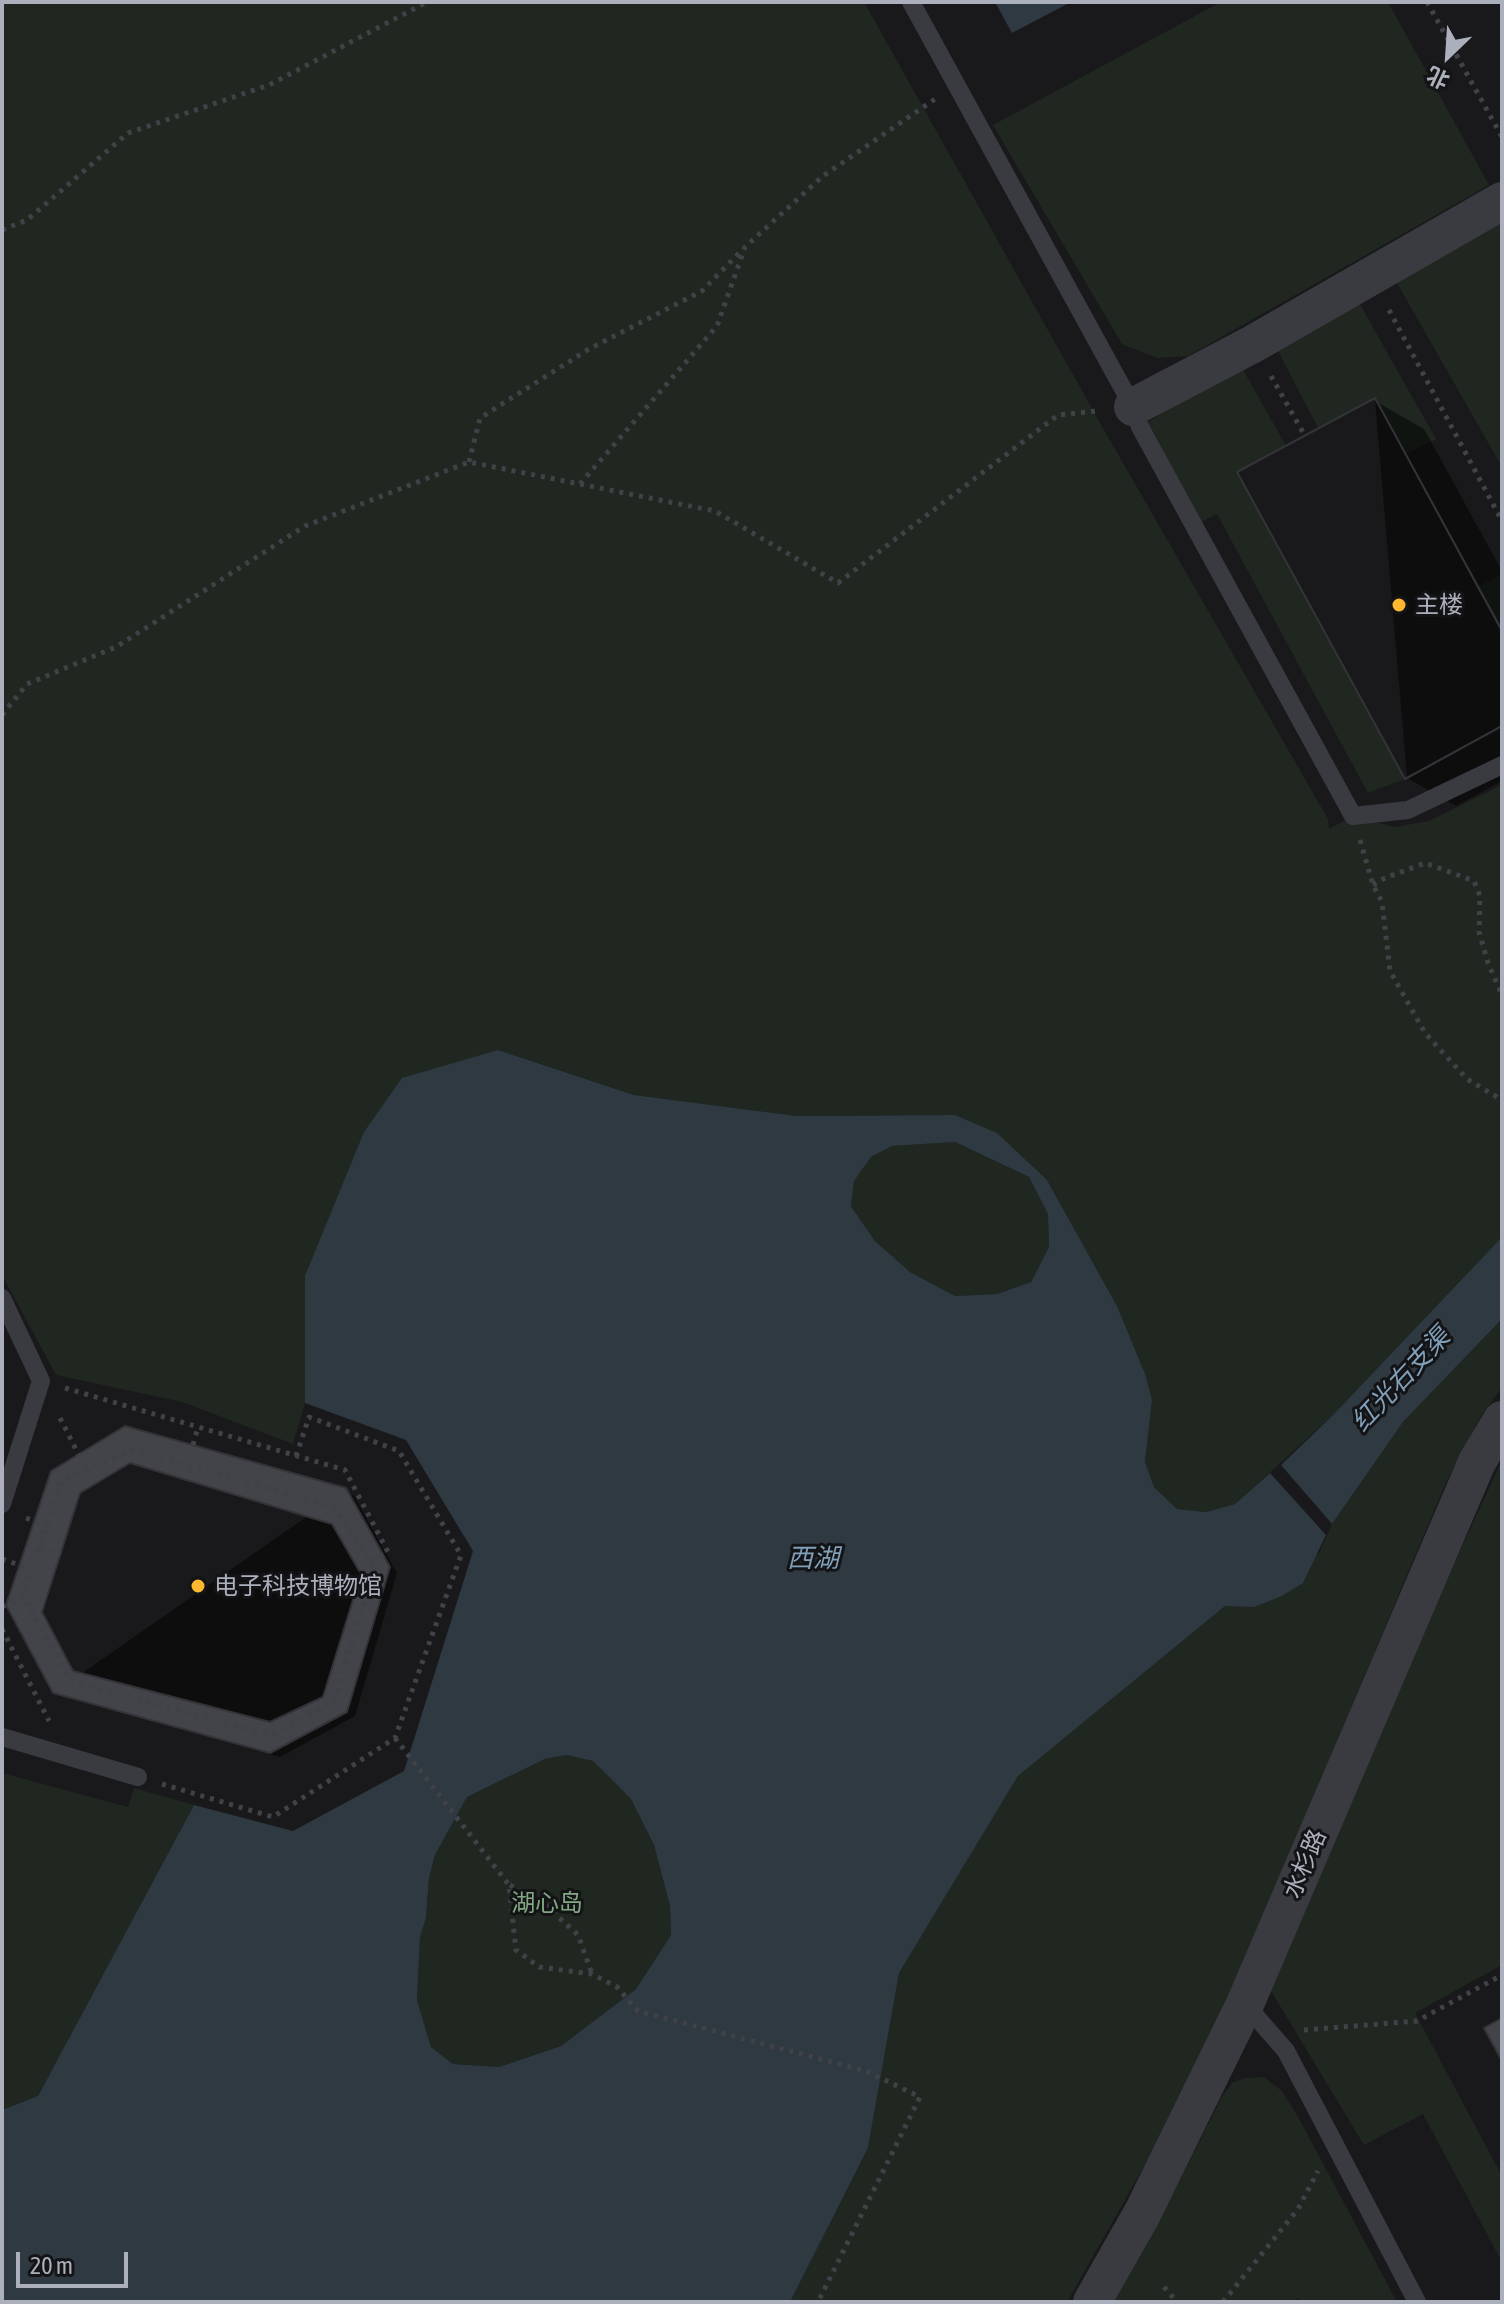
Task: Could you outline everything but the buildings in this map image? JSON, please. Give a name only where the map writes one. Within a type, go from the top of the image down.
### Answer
[{"type":"street","points":[[1133,407],[1253,344],[1502,201]]},
{"type":"street","name":"水杉路","points":[[1092,2302],[1142,2214],[1245,2004],[1477,1462],[1502,1420]]},
{"type":"lane","points":[[911,2],[1353,816],[1408,810],[1502,765]]},
{"type":"lane","points":[[2,1298],[41,1381],[2,1504]]},
{"type":"lane","points":[[2,1737],[138,1777]]},
{"type":"lane","points":[[1245,2004],[1286,2051],[1417,2302]]},
{"type":"path","points":[[2,230],[27,220],[128,133],[269,85],[427,2]]},
{"type":"path","points":[[1427,2],[1502,137]]},
{"type":"path","points":[[469,462],[480,418],[589,349],[702,291],[823,176],[956,85]]},
{"type":"path","points":[[580,484],[717,326],[745,247]]},
{"type":"path","points":[[1372,277],[1502,521]]},
{"type":"path","points":[[1253,344],[1305,436]]},
{"type":"path","points":[[2,715],[27,684],[116,647],[305,526],[469,462],[715,511],[838,583],[1058,415],[1133,407]]},
{"type":"path","points":[[1353,816],[1373,885],[1382,902],[1390,971],[1425,1033],[1467,1079],[1502,1100]]},
{"type":"path","points":[[1373,885],[1425,863],[1474,881],[1480,896],[1479,932],[1502,995]]},
{"type":"path","points":[[41,1381],[345,1470],[388,1552],[370,1562]]},
{"type":"path","points":[[57,1413],[86,1469]]},
{"type":"path","points":[[138,1777],[273,1817],[395,1738],[461,1555],[399,1451],[309,1417],[296,1456]]},
{"type":"path","points":[[193,1445],[198,1427]]},
{"type":"path","points":[[4,1606],[23,1596],[62,1481],[134,1450],[334,1507],[374,1568],[334,1702],[271,1735],[71,1681],[23,1596]]},
{"type":"path","points":[[34,1521],[47,1525]]},
{"type":"path","points":[[39,1548],[60,1555]]},
{"type":"path","points":[[2,1559],[32,1569]]},
{"type":"path","points":[[2,1629],[35,1695]]},
{"type":"path","points":[[395,1738],[509,1885],[543,1903],[578,1935],[592,1974]]},
{"type":"path","points":[[509,1885],[516,1950],[539,1967],[592,1974],[617,1987],[638,2011],[866,2071],[920,2097],[818,2302]]},
{"type":"path","points":[[1295,2031],[1417,2021],[1502,1975]]},
{"type":"path","points":[[1223,2302],[1298,2209],[1334,2141]]},
{"type":"path","points":[[1164,2287],[1177,2302]]},
{"type":"green space","points":[[2,2],[864,2],[1104,430],[1328,819],[1329,829],[1353,816],[1395,827],[1429,821],[1502,785],[1502,1237],[1332,1416],[1235,1504],[1206,1512],[1177,1509],[1154,1487],[1145,1462],[1152,1400],[1117,1306],[1047,1180],[955,1115],[797,1116],[634,1095],[498,1050],[305,1276],[305,1403],[293,1444],[182,1402],[56,1375],[2,1275]]},
{"type":"green space","points":[[1221,2],[1388,2],[1489,185],[1188,356],[1157,358],[1122,344],[993,125]]},
{"type":"green space","points":[[1502,215],[1502,467],[1393,276]]},
{"type":"green space","points":[[1357,299],[1436,439],[1406,454],[1375,398],[1318,428],[1276,347]]},
{"type":"green space","points":[[1241,366],[1286,446],[1238,473],[1405,779],[1368,793],[1217,514],[1193,526],[1140,427]]},
{"type":"green space","points":[[1502,574],[1502,623],[1499,625],[1477,587]]},
{"type":"green space","points":[[955,1142],[1029,1177],[1048,1214],[1049,1247],[1031,1282],[997,1294],[955,1296],[910,1272],[875,1241],[851,1205],[854,1181],[871,1157],[892,1146]]},
{"type":"green space","points":[[1502,1319],[1502,1387],[1481,1416],[1445,1485],[1196,2075],[1067,2302],[790,2302],[868,2148],[899,1973],[1018,1776],[1226,1605],[1254,1607],[1319,1553],[1332,1524],[1403,1422]]},
{"type":"green space","points":[[1502,1460],[1502,1965],[1415,2013],[1502,2176],[1502,2262],[1423,2114],[1364,2145],[1271,1991],[1444,1586]]},
{"type":"green space","name":"湖心岛","points":[[566,1755],[593,1761],[631,1799],[654,1845],[670,1906],[671,1935],[636,1989],[561,2046],[499,2067],[453,2064],[431,2047],[417,2000],[420,1937],[426,1918],[429,1878],[435,1855],[467,1797],[545,1759]]},
{"type":"green space","points":[[2,1773],[128,1807],[134,1788],[194,1805],[38,2096],[2,2110]]},
{"type":"green space","points":[[1264,2077],[1282,2091],[1297,2115],[1397,2302],[1301,2302],[1299,2298],[1292,2302],[1109,2302],[1179,2182],[1222,2097],[1232,2083],[1245,2078]]},
{"type":"water","points":[[995,2],[1071,2],[1012,33]]},
{"type":"water","name":"西湖","points":[[498,1050],[634,1095],[797,1116],[955,1115],[997,1133],[1047,1180],[1117,1306],[1145,1374],[1152,1400],[1145,1462],[1154,1487],[1177,1509],[1206,1512],[1235,1504],[1270,1473],[1326,1535],[1303,1583],[1282,1596],[1254,1607],[1225,1606],[1018,1776],[899,1973],[868,2148],[790,2302],[2,2302],[2,2110],[38,2096],[194,1805],[293,1831],[404,1771],[473,1551],[406,1440],[305,1403],[305,1276],[364,1132],[402,1078]],"holes":[[[955,1142],[1029,1177],[1048,1214],[1049,1247],[1031,1282],[997,1294],[955,1296],[910,1272],[875,1241],[851,1206],[854,1181],[871,1157],[892,1146]],[[566,1755],[593,1761],[631,1799],[654,1845],[670,1906],[671,1935],[636,1989],[561,2046],[499,2067],[453,2064],[431,2047],[417,2000],[420,1937],[426,1918],[429,1878],[435,1855],[467,1797],[545,1759]]]},
{"type":"water","name":"红光右支渠","points":[[1502,1237],[1502,1319],[1403,1422],[1332,1524],[1281,1465],[1332,1416]]},
{"type":"place","name":"主楼","points":[[1399,605]]},
{"type":"place","name":"电子科技博物馆","points":[[198,1586]]}]
